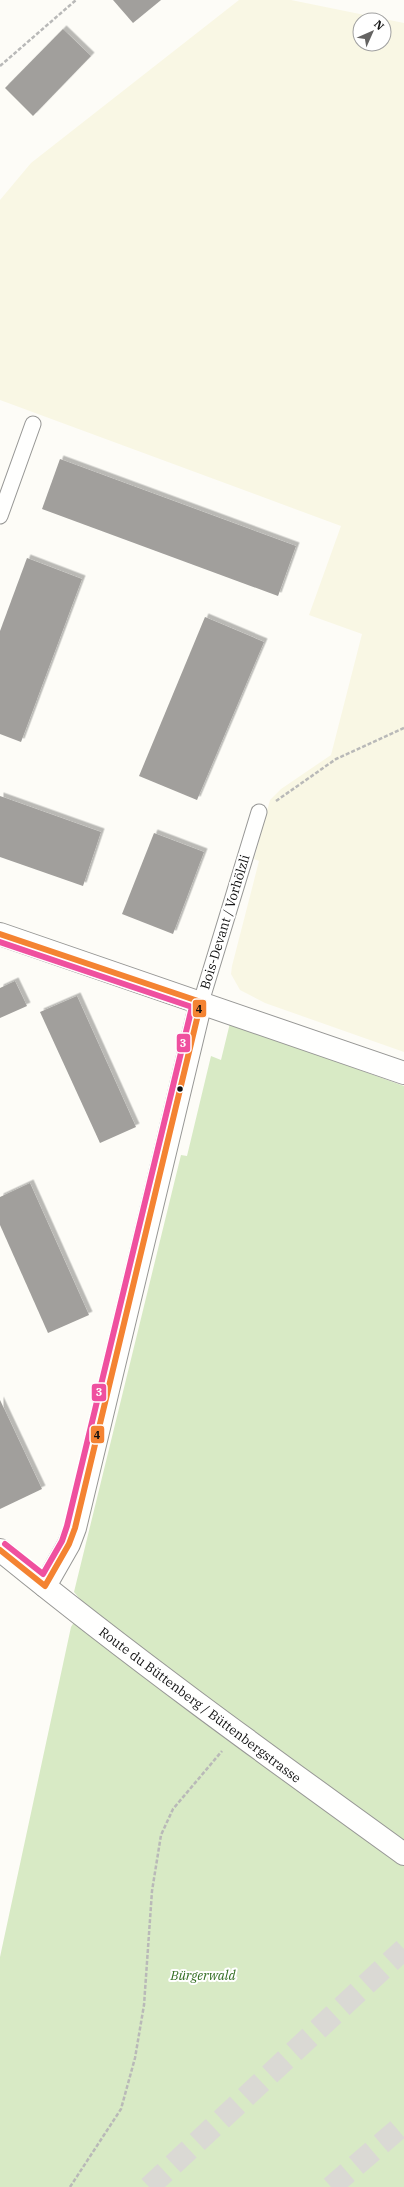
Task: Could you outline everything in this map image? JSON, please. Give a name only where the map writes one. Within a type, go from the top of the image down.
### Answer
[{"type":"street","points":[[0,934],[404,1073]]},
{"type":"street","name":"Bois-Devant / Vorhölzli","points":[[45,1586],[69,1544],[75,1528],[201,1002]]},
{"type":"street","name":"Route du Büttenberg / Büttenbergstrasse","points":[[0,1550],[74,1611],[236,1732],[404,1854]]},
{"type":"lane","points":[[0,516],[33,424]]},
{"type":"lane","name":"Bois-Devant / Vorhölzli","points":[[201,1002],[259,812]]},
{"type":"path","points":[[0,66],[76,0]]},
{"type":"path","points":[[259,812],[336,759],[404,728]]},
{"type":"path","points":[[70,2187],[121,2109],[135,2058],[144,2005],[152,1891],[161,1835],[173,1809],[216,1760],[236,1732]]},
{"type":"shaded area","points":[[239,0],[291,0],[352,12],[352,52],[392,52],[392,21],[404,23],[404,1052],[265,1003],[240,990],[231,974],[259,861],[254,859],[270,800],[281,789],[331,755],[362,634],[309,615],[341,526],[0,400],[0,200],[31,163]]},
{"type":"green space","name":"Bürgerwald","points":[[230,1023],[404,1086],[404,2187],[0,2187],[0,1957],[71,1627],[85,1605],[74,1592],[181,1155],[187,1156],[211,1056],[221,1060]]},
{"type":"building","points":[[113,0],[161,0],[133,23]]},
{"type":"building","points":[[63,29],[91,56],[33,116],[5,88]]},
{"type":"building","points":[[60,459],[296,546],[278,596],[42,509]]},
{"type":"building","points":[[27,558],[82,579],[21,742],[0,734],[0,631]]},
{"type":"building","points":[[205,617],[264,642],[197,800],[139,776]]},
{"type":"building","points":[[0,796],[101,832],[83,886],[0,857]]},
{"type":"building","points":[[154,833],[204,852],[173,934],[122,914]]},
{"type":"building","points":[[15,981],[27,1006],[0,1018],[0,988]]},
{"type":"building","points":[[77,996],[136,1127],[100,1143],[40,1012]]},
{"type":"building","points":[[30,1183],[89,1315],[48,1333],[0,1225],[0,1197]]},
{"type":"building","points":[[0,1400],[42,1489],[0,1509]]},
{"type":"tunnel","points":[[149,2187],[404,1949]]},
{"type":"tunnel","points":[[331,2187],[404,2124]]},
{"type":"transit line","name":"4","points":[[0,934],[201,1002],[75,1528],[69,1544],[45,1586],[0,1550]]},
{"type":"transit line","name":"3","points":[[0,942],[192,1007],[67,1526],[62,1541],[43,1574],[5,1544]]}]
